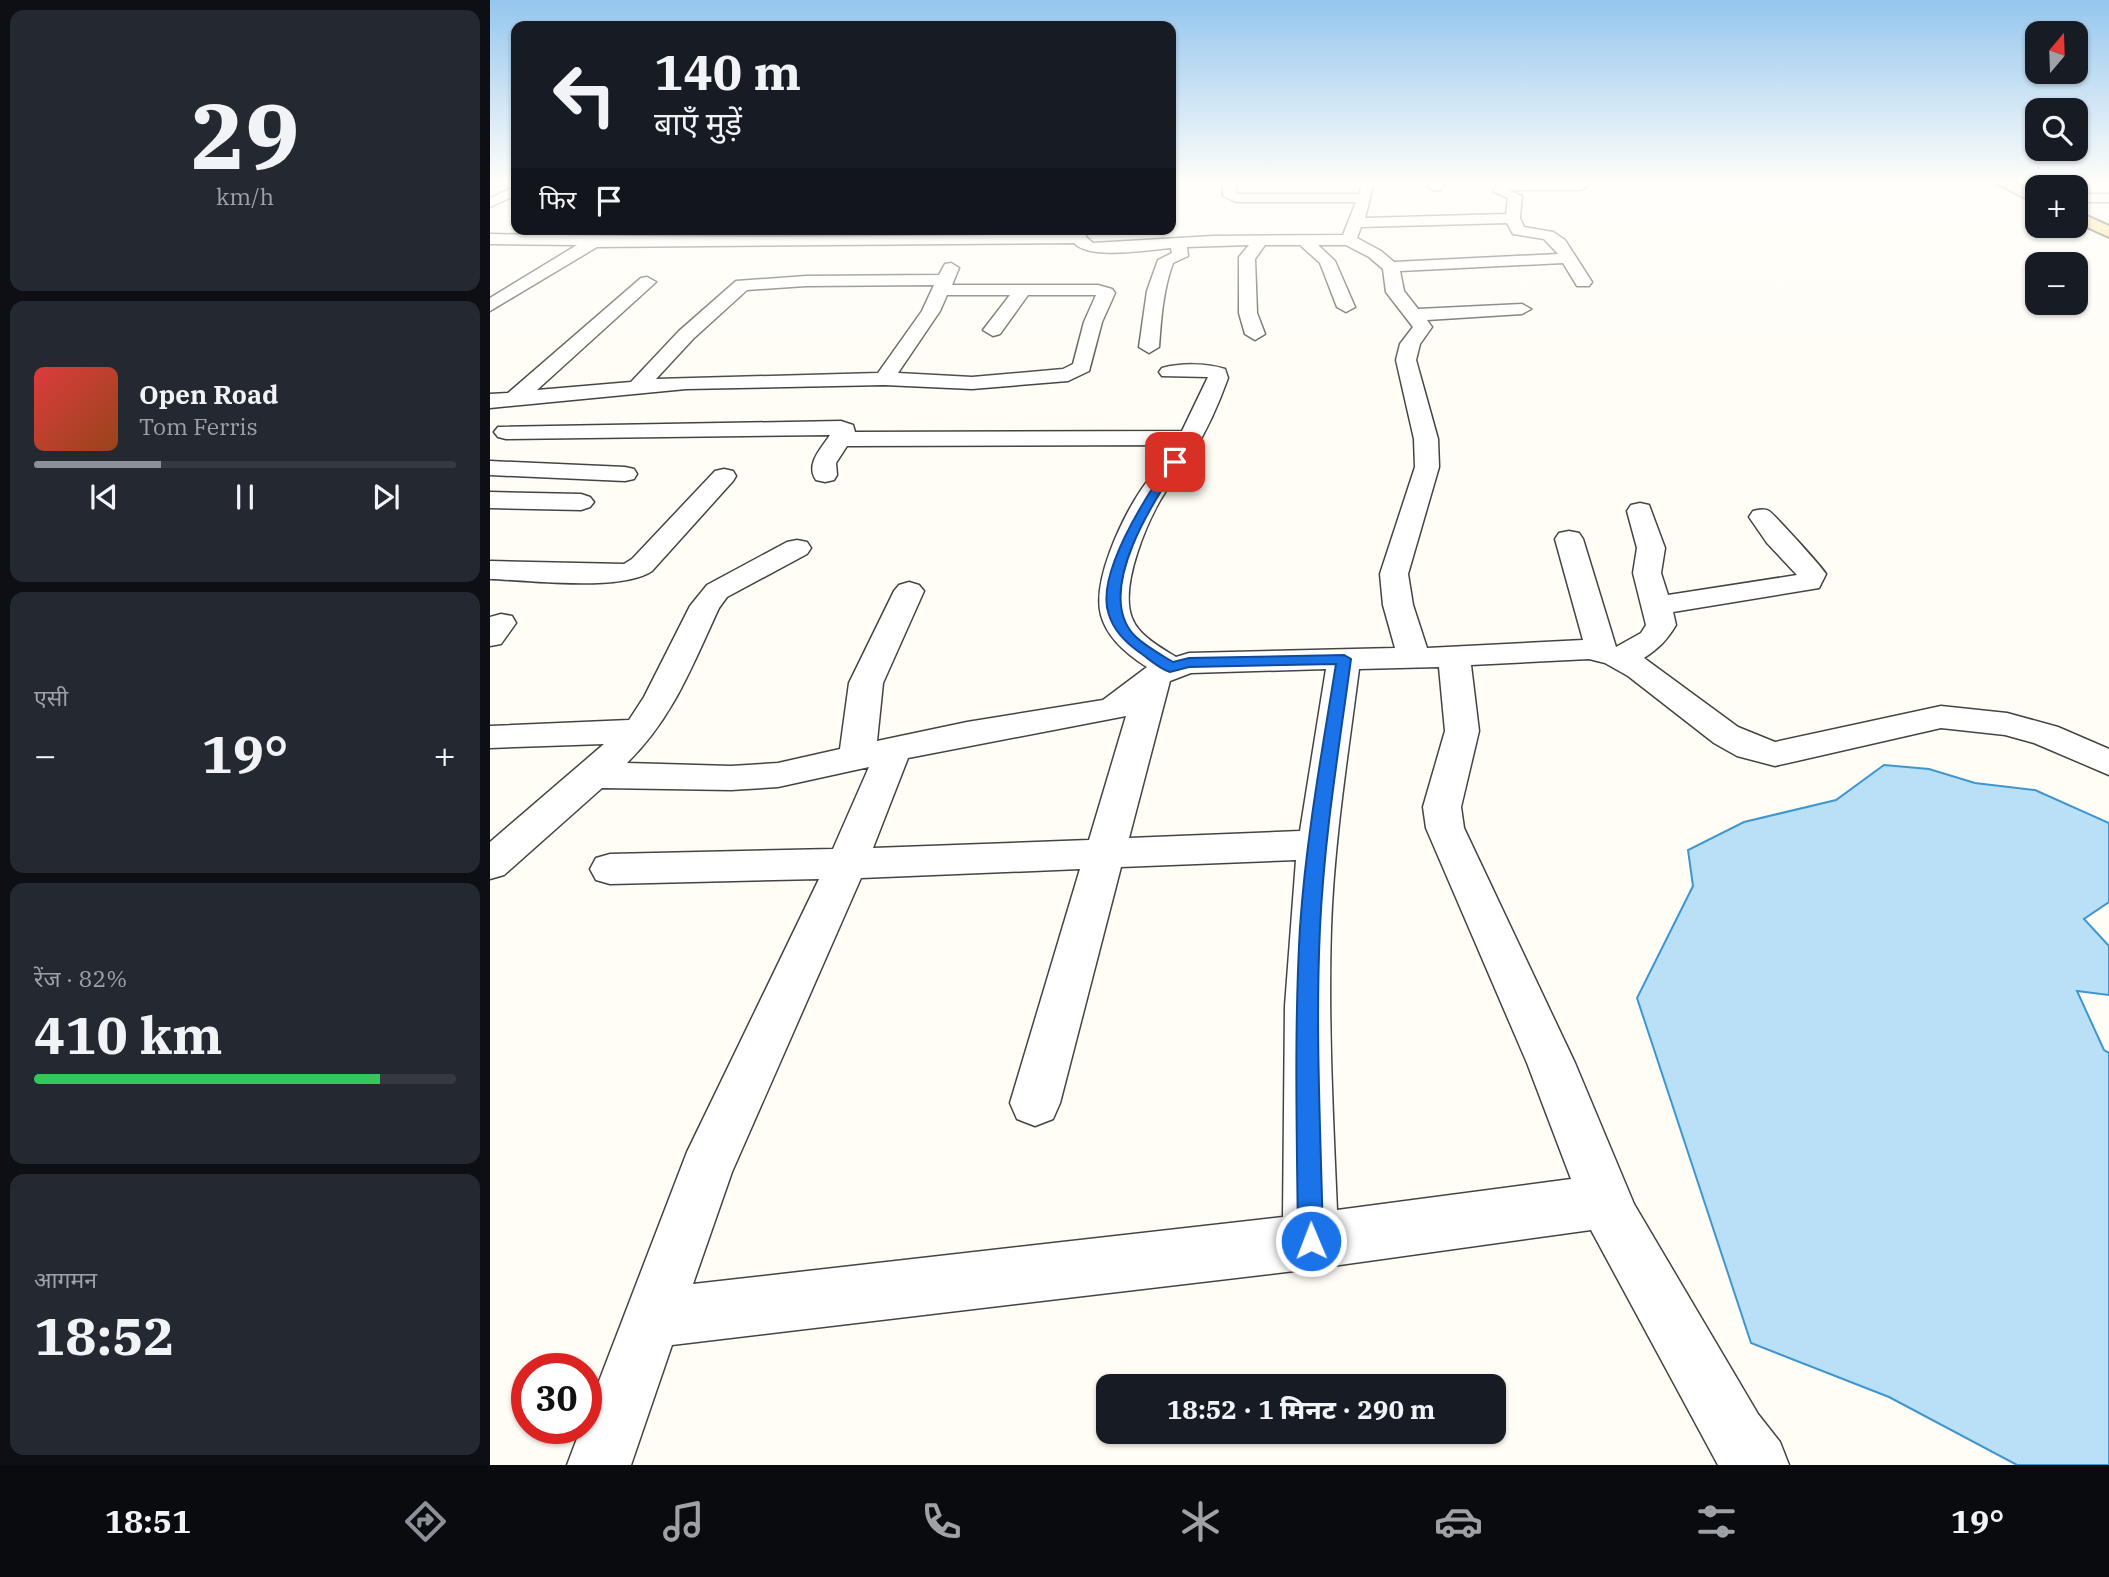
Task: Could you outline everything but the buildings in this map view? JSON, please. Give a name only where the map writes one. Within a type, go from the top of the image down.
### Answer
[{"type":"street","points":[[531,250],[575,254]]},
{"type":"street","points":[[490,306],[581,250]]},
{"type":"street","points":[[884,379],[920,329],[943,285],[948,259],[956,250]]},
{"type":"street","points":[[1072,291],[1082,250]]},
{"type":"street","points":[[1149,347],[1153,304],[1162,272],[1166,260],[1180,256],[1179,250]]},
{"type":"street","points":[[1255,250],[1247,257],[1248,313],[1255,334]]},
{"type":"street","points":[[1315,250],[1327,261],[1346,307]]},
{"type":"street","points":[[1371,250],[1390,267],[1395,292],[1423,327],[1410,344],[1406,360],[1426,439],[1427,467],[1397,561],[1394,588],[1434,657],[1462,731],[1442,807],[1445,828],[1551,1063],[1615,1223],[1729,1424],[1757,1465]]},
{"type":"street","points":[[1564,250],[1584,282]]},
{"type":"street","points":[[1390,267],[1569,258]]},
{"type":"street","points":[[490,401],[639,385],[884,379],[972,383],[1074,373],[1082,367],[1093,322],[1106,293],[1098,290],[1021,291],[943,285],[806,281],[742,285],[686,335],[639,385]]},
{"type":"street","points":[[514,399],[647,282]]},
{"type":"street","points":[[993,330],[1021,291]]},
{"type":"street","points":[[1412,314],[1522,309]]},
{"type":"street","points":[[1162,672],[1128,637],[1115,614],[1113,592],[1127,548],[1145,506],[1180,455],[1212,392],[1218,373],[1169,372]]},
{"type":"street","points":[[774,429],[817,382]]},
{"type":"street","points":[[495,440],[550,395]]},
{"type":"street","points":[[495,440],[841,428],[845,430],[824,463],[825,475]]},
{"type":"street","points":[[840,439],[955,441],[1061,437],[1188,438]]},
{"type":"street","points":[[490,468],[625,474]]},
{"type":"street","points":[[490,570],[619,574],[633,571],[724,476]]},
{"type":"street","points":[[490,500],[581,502]]},
{"type":"street","points":[[1612,655],[1658,633],[1661,625],[1647,573],[1651,548],[1640,511]]},
{"type":"street","points":[[1656,606],[1809,582],[1812,574],[1809,569],[1777,537],[1762,517]]},
{"type":"street","points":[[1569,540],[1612,655]]},
{"type":"street","points":[[490,864],[593,775],[639,731],[661,697],[705,606],[717,592],[797,548]]},
{"type":"street","points":[[599,1465],[706,1170],[847,864],[876,753],[866,683],[909,591]]},
{"type":"street","points":[[593,775],[756,778],[967,733],[1113,709],[1162,672],[1189,663],[1434,657],[1590,649],[1632,664],[1736,742],[1757,752],[1776,754],[1941,717],[2007,724],[2046,735],[2109,763]]},
{"type":"street","points":[[1311,1241],[1308,1075],[1310,929],[1317,845],[1344,659]]},
{"type":"street","points":[[1035,1103],[1103,853],[1162,672]]},
{"type":"street","points":[[490,737],[639,731]]},
{"type":"street","points":[[610,869],[847,864],[1317,845]]},
{"type":"street","points":[[652,1318],[1311,1241],[1606,1202]]},
{"type":"water","points":[[1884,765],[1929,769],[1975,783],[2035,790],[2109,823],[2109,902],[2084,919],[2109,946],[2109,995],[2077,991],[2104,1050],[2109,1053],[2109,1465],[2017,1465],[1889,1397],[1751,1343],[1637,998],[1693,886],[1688,850],[1744,822],[1836,800]]},
{"type":"route","points":[[1175,462],[1145,506],[1127,548],[1113,592],[1115,614],[1128,637],[1170,667],[1189,663],[1344,659],[1317,845],[1310,929],[1308,1075],[1311,1241]]}]
